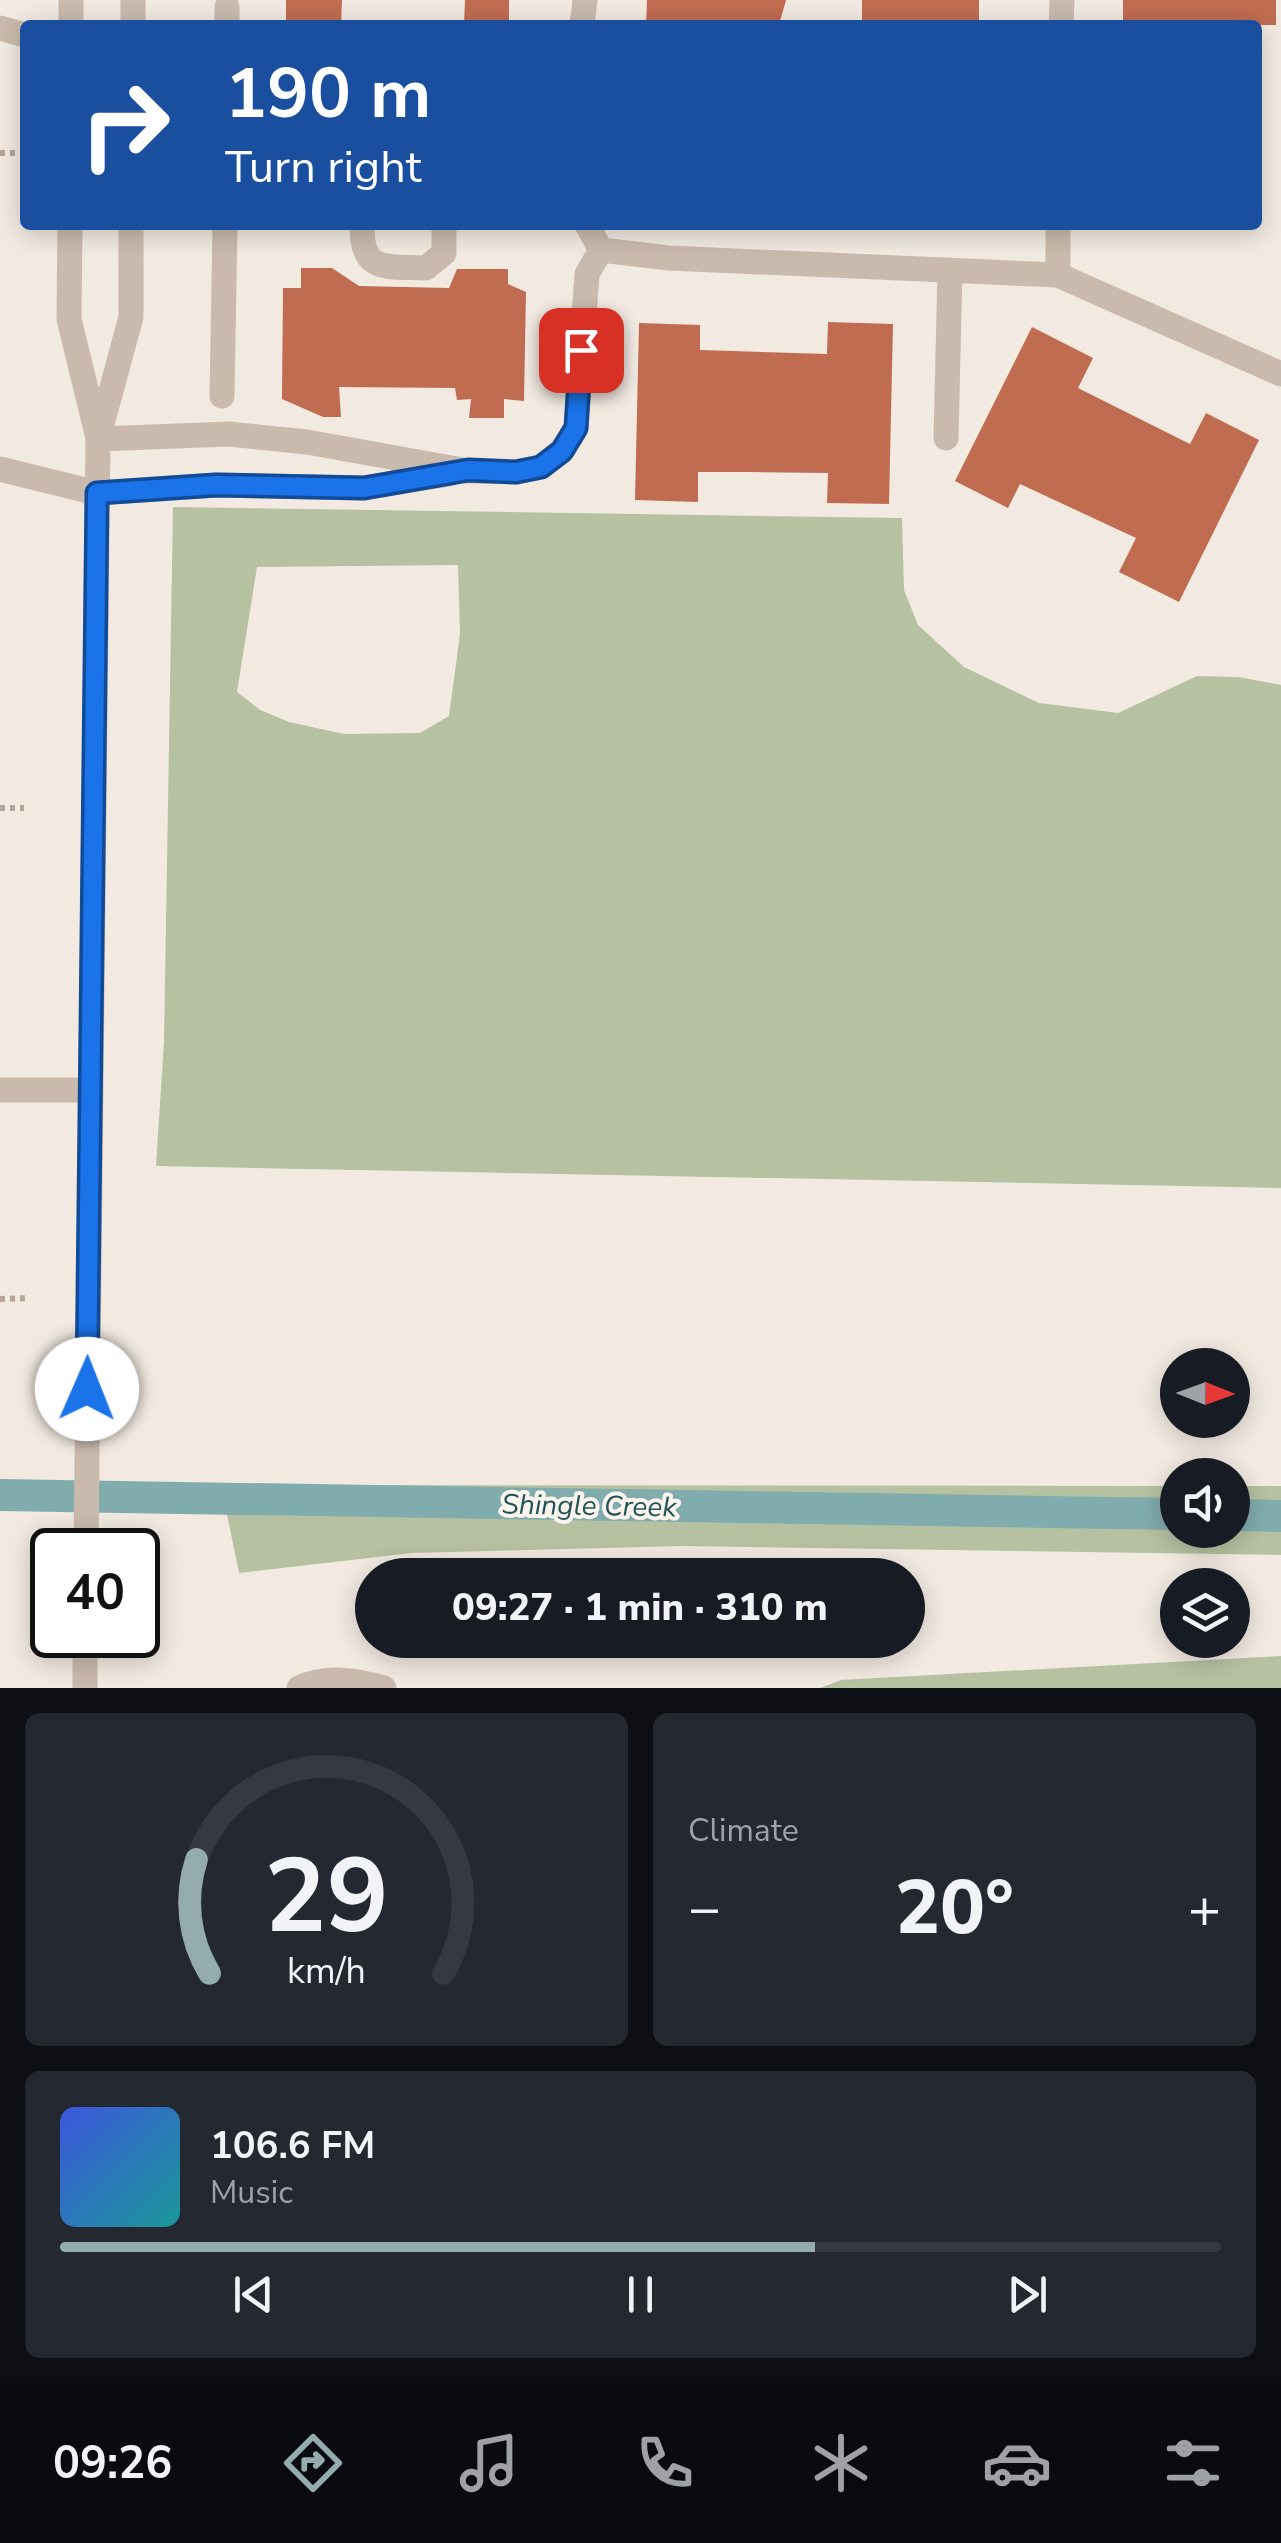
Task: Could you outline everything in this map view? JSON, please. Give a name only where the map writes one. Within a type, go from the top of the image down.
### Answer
[{"type":"street","points":[[70,230],[69,319],[98,439]]},
{"type":"street","points":[[86,1528],[98,439],[130,317],[131,230]]},
{"type":"street","points":[[222,396],[225,230]]},
{"type":"street","points":[[362,230],[362,249],[370,260],[381,266],[426,268],[444,253],[444,230]]},
{"type":"street","points":[[590,230],[601,250]]},
{"type":"street","points":[[1058,230],[1058,275]]},
{"type":"street","points":[[98,439],[229,434],[306,442],[468,470],[516,472],[541,467],[562,451],[576,428],[587,274],[601,250]]},
{"type":"street","points":[[601,250],[669,258],[1058,275],[1281,374]]},
{"type":"street","points":[[946,438],[950,270]]},
{"type":"street","points":[[0,469],[97,493],[216,485],[364,488],[468,470]]},
{"type":"street","points":[[0,1090],[90,1090]]},
{"type":"street","points":[[85,1658],[85,1688]]},
{"type":"street","points":[[299,1688],[315,1681],[356,1680],[384,1688]]},
{"type":"path","points":[[0,808],[24,808]]},
{"type":"path","points":[[0,1299],[29,1298]]},
{"type":"green space","points":[[173,507],[902,518],[904,590],[918,625],[964,667],[1039,703],[1118,713],[1197,676],[1238,677],[1281,685],[1281,1188],[156,1166],[164,1041]],"holes":[[[458,565],[460,634],[449,716],[420,733],[344,734],[289,722],[260,710],[237,692],[257,567]]]},
{"type":"green space","points":[[221,1485],[1160,1486],[1160,1548],[1250,1548],[1250,1486],[1281,1486],[1281,1555],[683,1546],[412,1553],[239,1573]]},
{"type":"green space","points":[[1281,1656],[1281,1688],[820,1688],[841,1680]]},
{"type":"building","points":[[286,0],[342,0],[341,20],[286,20]]},
{"type":"building","points":[[465,0],[509,0],[509,20],[464,20]]},
{"type":"building","points":[[647,0],[786,0],[780,20],[646,20]]},
{"type":"building","points":[[862,0],[979,0],[979,20],[862,20]]},
{"type":"building","points":[[1123,0],[1276,0],[1276,25],[1262,25],[1262,20],[1123,20]]},
{"type":"building","points":[[301,268],[332,268],[359,286],[449,288],[457,269],[508,269],[508,284],[526,292],[524,401],[504,399],[504,418],[469,418],[471,399],[457,400],[455,388],[339,387],[341,417],[323,417],[282,399],[283,288],[301,288]]},
{"type":"building","points":[[828,322],[893,324],[889,504],[827,503],[828,473],[698,472],[698,502],[635,500],[639,323],[700,325],[700,350],[827,354]]},
{"type":"building","points":[[1032,327],[1093,358],[1078,388],[1190,444],[1206,413],[1259,440],[1179,602],[1119,572],[1136,538],[1020,484],[1008,508],[955,481]]},
{"type":"waterway","name":"Shingle Creek","points":[[0,1495],[1160,1514]]},
{"type":"waterway","name":"Shingle Creek","points":[[1250,1515],[1281,1516]]},
{"type":"route","points":[[87,1389],[97,493],[216,485],[364,488],[468,470],[516,472],[541,467],[562,451],[576,428],[581,350]]}]
